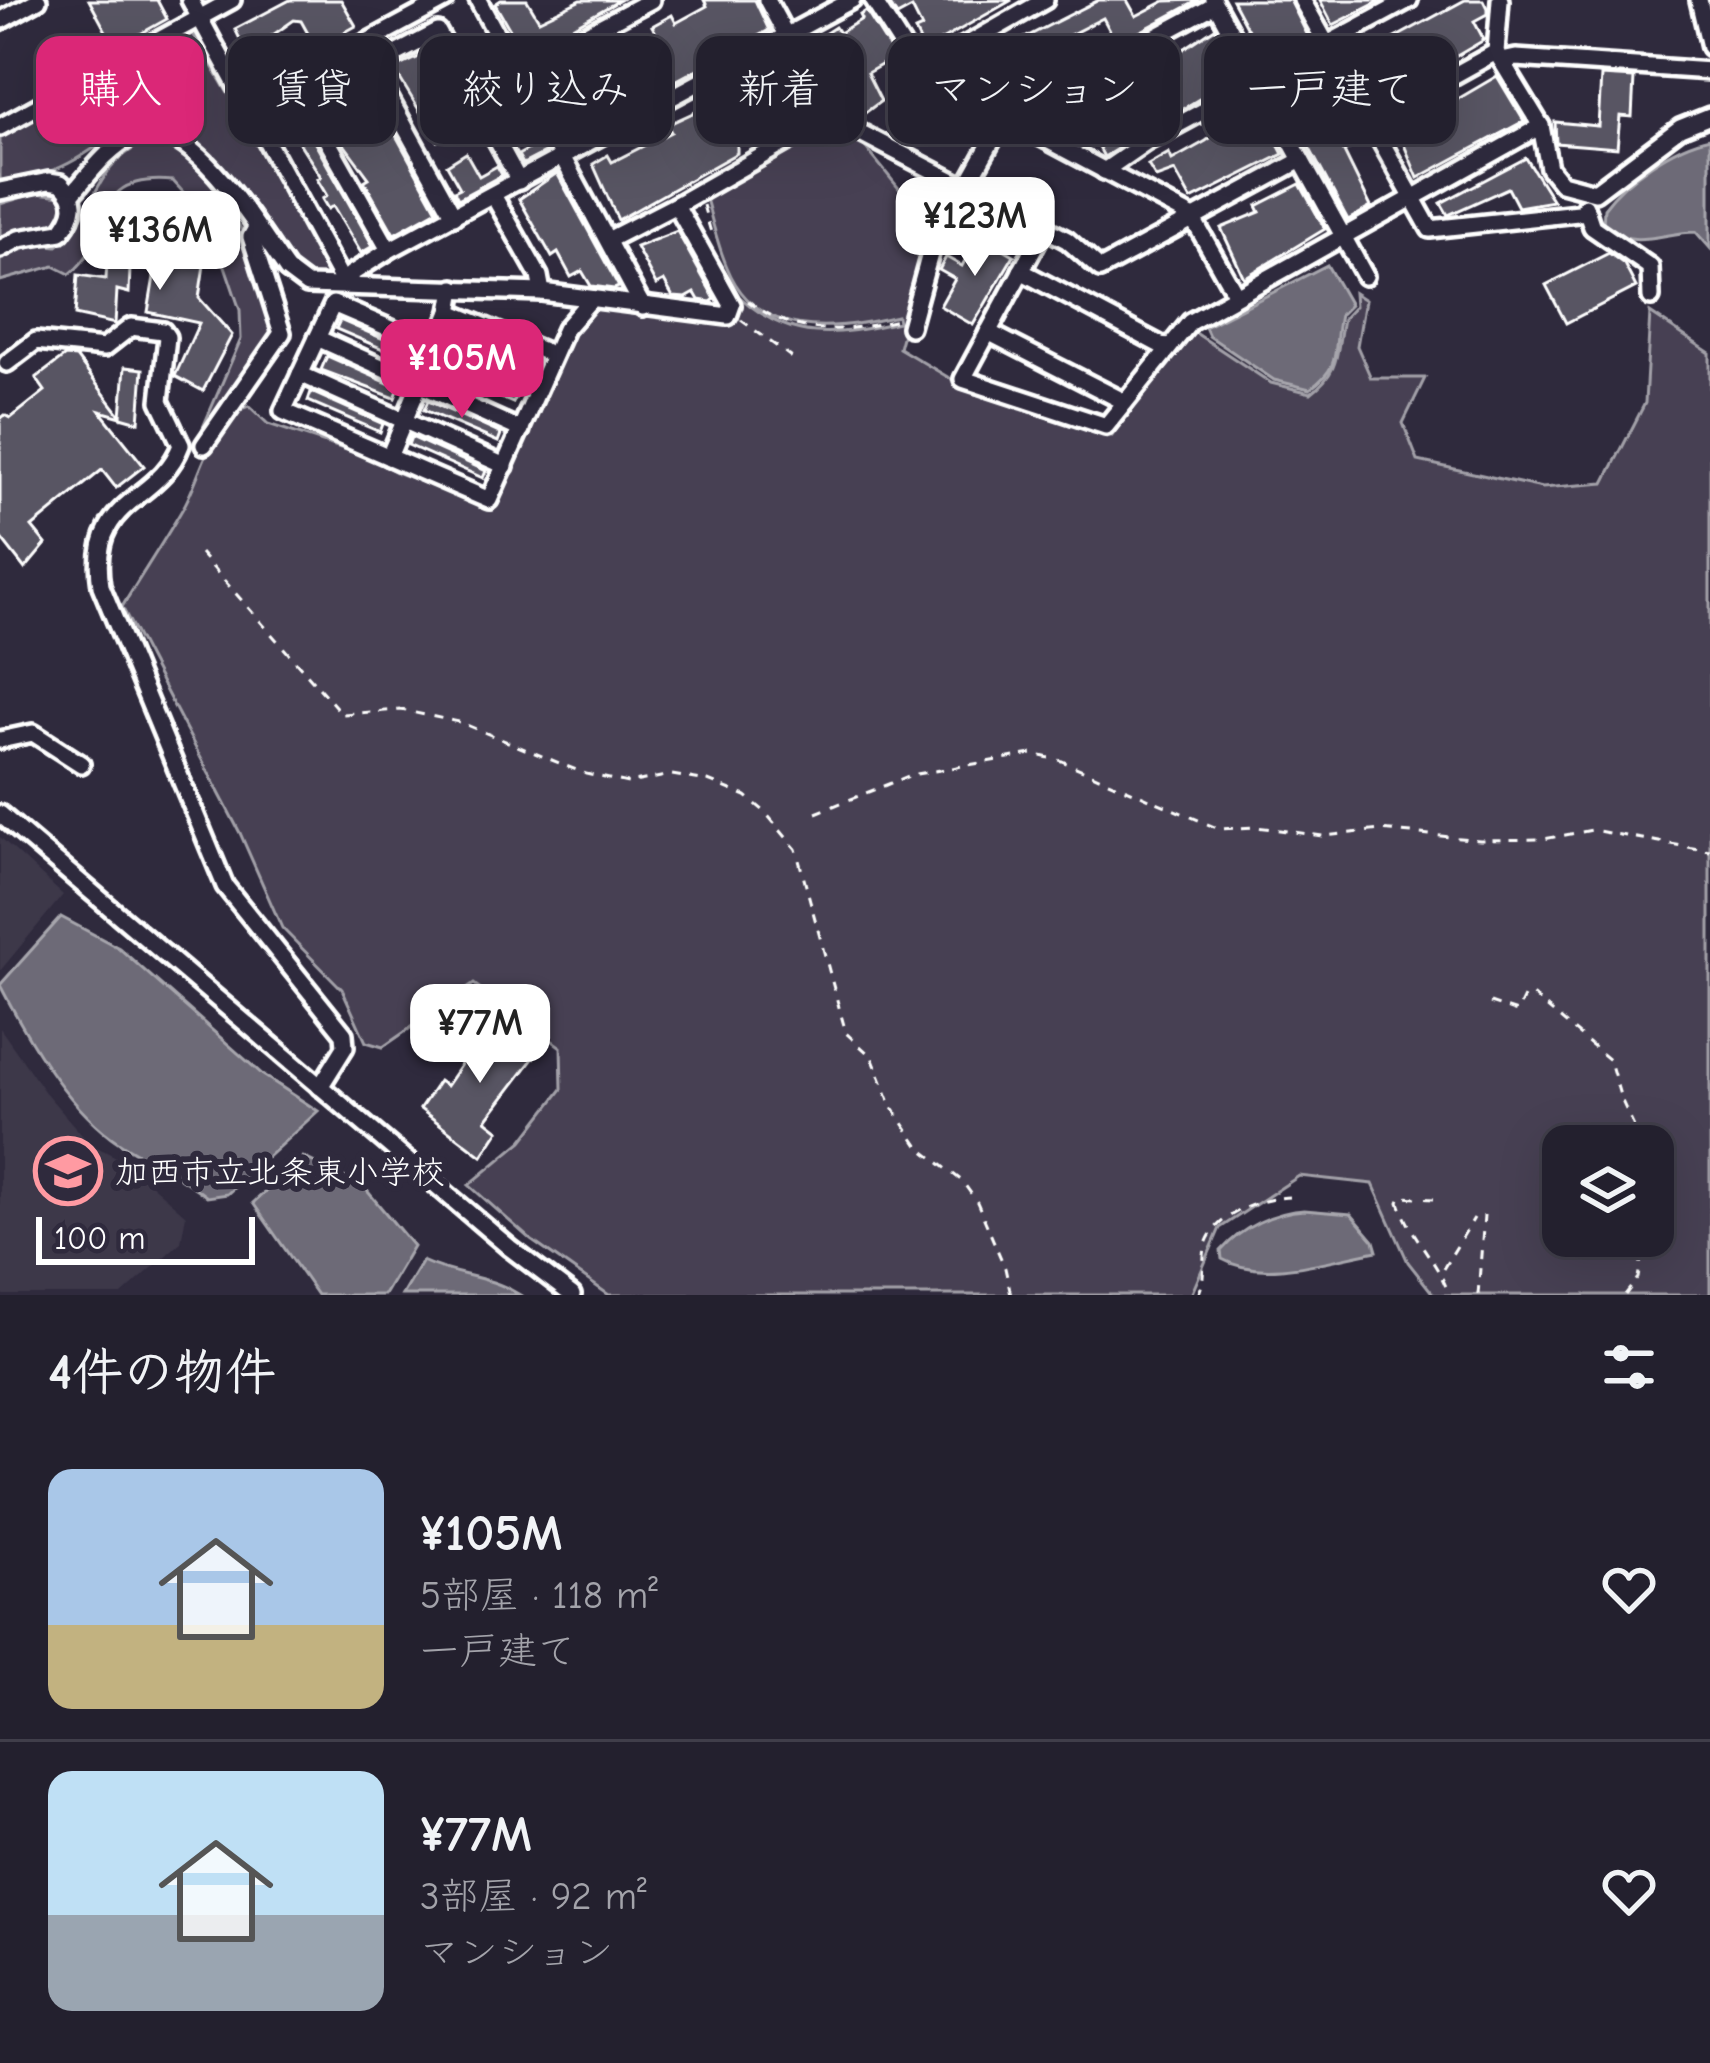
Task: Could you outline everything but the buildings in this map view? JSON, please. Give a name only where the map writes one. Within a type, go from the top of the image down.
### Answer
[{"type":"street","points":[[0,21],[38,0]]},
{"type":"street","points":[[190,0],[228,67]]},
{"type":"street","points":[[0,127],[232,0]]},
{"type":"street","points":[[378,36],[445,0]]},
{"type":"street","points":[[478,0],[498,36]]},
{"type":"street","points":[[583,36],[651,0]]},
{"type":"street","points":[[767,0],[788,36],[852,0]]},
{"type":"street","points":[[873,0],[896,36]]},
{"type":"street","points":[[982,36],[1045,0]]},
{"type":"street","points":[[1302,0],[1321,36]]},
{"type":"street","points":[[1343,36],[1409,0]]},
{"type":"street","points":[[1500,0],[1499,57],[1541,126],[1549,168],[1561,184],[1595,192],[1671,134],[1710,116]]},
{"type":"street","points":[[1700,0],[1710,47]]},
{"type":"street","points":[[1153,36],[1214,2],[1231,36]]},
{"type":"street","points":[[396,54],[438,32],[519,181]]},
{"type":"street","points":[[1456,79],[1499,57],[1710,71]]},
{"type":"street","points":[[344,284],[351,274],[388,250],[696,86]]},
{"type":"street","points":[[396,111],[454,216]]},
{"type":"street","points":[[1104,171],[1204,113]]},
{"type":"street","points":[[1044,229],[963,380],[1106,426],[1190,322],[1541,126]]},
{"type":"street","points":[[72,194],[108,152],[138,133],[164,131],[193,147],[287,270],[308,285],[542,292],[728,316],[732,304],[676,205]]},
{"type":"street","points":[[864,135],[1067,240],[1100,269],[1301,160]]},
{"type":"street","points":[[270,144],[344,284]]},
{"type":"street","points":[[329,144],[388,250]]},
{"type":"street","points":[[554,144],[643,307]]},
{"type":"street","points":[[608,240],[782,144]]},
{"type":"street","points":[[907,323],[931,250],[989,144]]},
{"type":"street","points":[[1052,144],[1192,217],[1236,295]]},
{"type":"street","points":[[1291,144],[1365,276]]},
{"type":"street","points":[[1381,144],[1430,229],[1587,212]]},
{"type":"street","points":[[0,191],[49,181],[62,183],[72,194],[73,217],[61,232],[19,238],[0,249]]},
{"type":"street","points":[[1581,192],[1592,227],[1650,267],[1651,297]]},
{"type":"street","points":[[493,195],[539,276],[542,292]]},
{"type":"street","points":[[204,445],[282,333],[251,238],[256,228]]},
{"type":"street","points":[[1022,271],[1168,349]]},
{"type":"street","points":[[389,457],[450,312],[454,288]]},
{"type":"street","points":[[537,391],[332,304],[283,411],[489,500],[565,329],[591,299]]},
{"type":"street","points":[[450,312],[553,355]]},
{"type":"street","points":[[7,363],[36,341],[104,348],[131,327],[163,331],[167,337],[160,401],[181,446],[176,459],[128,500],[110,525],[96,555],[101,586],[225,886],[344,1034],[345,1047],[320,1087]]},
{"type":"street","points":[[988,332],[1125,403]]},
{"type":"street","points":[[316,338],[520,430]]},
{"type":"street","points":[[300,374],[505,466]]},
{"type":"street","points":[[0,740],[33,733],[81,764]]},
{"type":"street","points":[[0,814],[572,1295]]},
{"type":"path","points":[[699,191],[716,250]]},
{"type":"path","points":[[738,293],[777,320],[798,328],[840,331],[907,323]]},
{"type":"path","points":[[728,316],[762,332],[795,360]]},
{"type":"path","points":[[200,553],[342,714],[401,710],[460,722],[586,774],[628,782],[672,776],[708,781],[746,796],[764,811],[796,850],[846,1033],[872,1057],[891,1106],[919,1147],[962,1181],[977,1202],[1005,1268],[1011,1295]]},
{"type":"path","points":[[816,813],[911,776],[1032,754],[1062,761],[1219,829],[1257,827],[1323,836],[1381,830],[1480,840],[1544,839],[1592,830],[1710,851]]},
{"type":"path","points":[[1490,1003],[1498,1010],[1517,1012],[1524,997],[1532,994],[1598,1046],[1610,1061],[1633,1125]]},
{"type":"path","points":[[1198,1295],[1206,1244],[1215,1229],[1254,1202],[1291,1197]]},
{"type":"path","points":[[1433,1198],[1401,1197],[1399,1202],[1412,1232],[1442,1270],[1449,1295]]},
{"type":"path","points":[[1478,1295],[1484,1215]]},
{"type":"path","points":[[1442,1270],[1474,1218]]},
{"type":"path","points":[[1625,1295],[1638,1278],[1642,1257]]},
{"type":"shaded area","points":[[204,52],[228,93],[228,144],[258,144],[327,275],[315,282],[294,267],[199,144],[204,144]]},
{"type":"shaded area","points":[[36,114],[36,144],[101,144],[56,169],[0,183],[0,133]]},
{"type":"shaded area","points":[[1710,138],[1710,248],[1696,232],[1637,239],[1603,227],[1604,208],[1637,175],[1681,148]]},
{"type":"shaded area","points":[[142,144],[164,144],[196,165],[230,210],[268,292],[275,338],[202,442],[198,439],[241,339],[240,310],[210,222],[173,181],[145,181],[114,197],[85,259],[70,274],[54,266],[0,281],[0,257],[39,244],[57,246],[81,218],[104,177]]},
{"type":"shaded area","points":[[796,144],[863,144],[901,191],[938,205],[899,348],[956,382],[1112,436],[1149,380],[1194,332],[1271,383],[1311,393],[1332,369],[1343,319],[1355,306],[1354,293],[1365,300],[1357,346],[1371,378],[1425,378],[1403,423],[1418,461],[1542,488],[1604,483],[1645,403],[1650,313],[1710,353],[1710,1295],[1434,1295],[1408,1262],[1373,1184],[1299,1176],[1220,1228],[1191,1295],[609,1295],[531,1240],[469,1185],[522,1141],[562,1089],[561,1047],[474,984],[383,1047],[366,1042],[342,989],[282,928],[240,833],[122,607],[183,508],[216,435],[236,412],[249,406],[268,424],[368,457],[488,507],[569,331],[592,301],[727,311],[741,298],[778,323],[815,332],[898,322],[897,316],[824,326],[777,319],[740,291],[717,240],[705,195]]},
{"type":"shaded area","points":[[36,193],[63,196],[68,208],[46,226],[0,238],[0,204]]},
{"type":"shaded area","points":[[1327,265],[1350,305],[1340,315],[1332,364],[1310,389],[1274,380],[1209,336],[1205,327]]},
{"type":"shaded area","points":[[0,837],[63,895],[0,971]]},
{"type":"shaded area","points":[[61,917],[119,948],[263,1075],[318,1111],[227,1194],[207,1197],[111,1137],[77,1105],[34,1046],[0,985]]},
{"type":"shaded area","name":"加西市立北条東小学校","points":[[0,1028],[44,1091],[89,1143],[124,1161],[186,1215],[181,1242],[122,1295],[0,1295]]},
{"type":"shaded area","points":[[303,1157],[364,1187],[413,1246],[384,1295],[317,1295],[253,1203]]},
{"type":"shaded area","points":[[1304,1210],[1351,1214],[1377,1251],[1278,1269],[1239,1266],[1222,1259],[1221,1251],[1248,1228]]},
{"type":"shaded area","points":[[422,1261],[496,1283],[520,1295],[402,1295]]},
{"type":"place","name":"加西市立北条東小学校","points":[[68,1171]]}]
